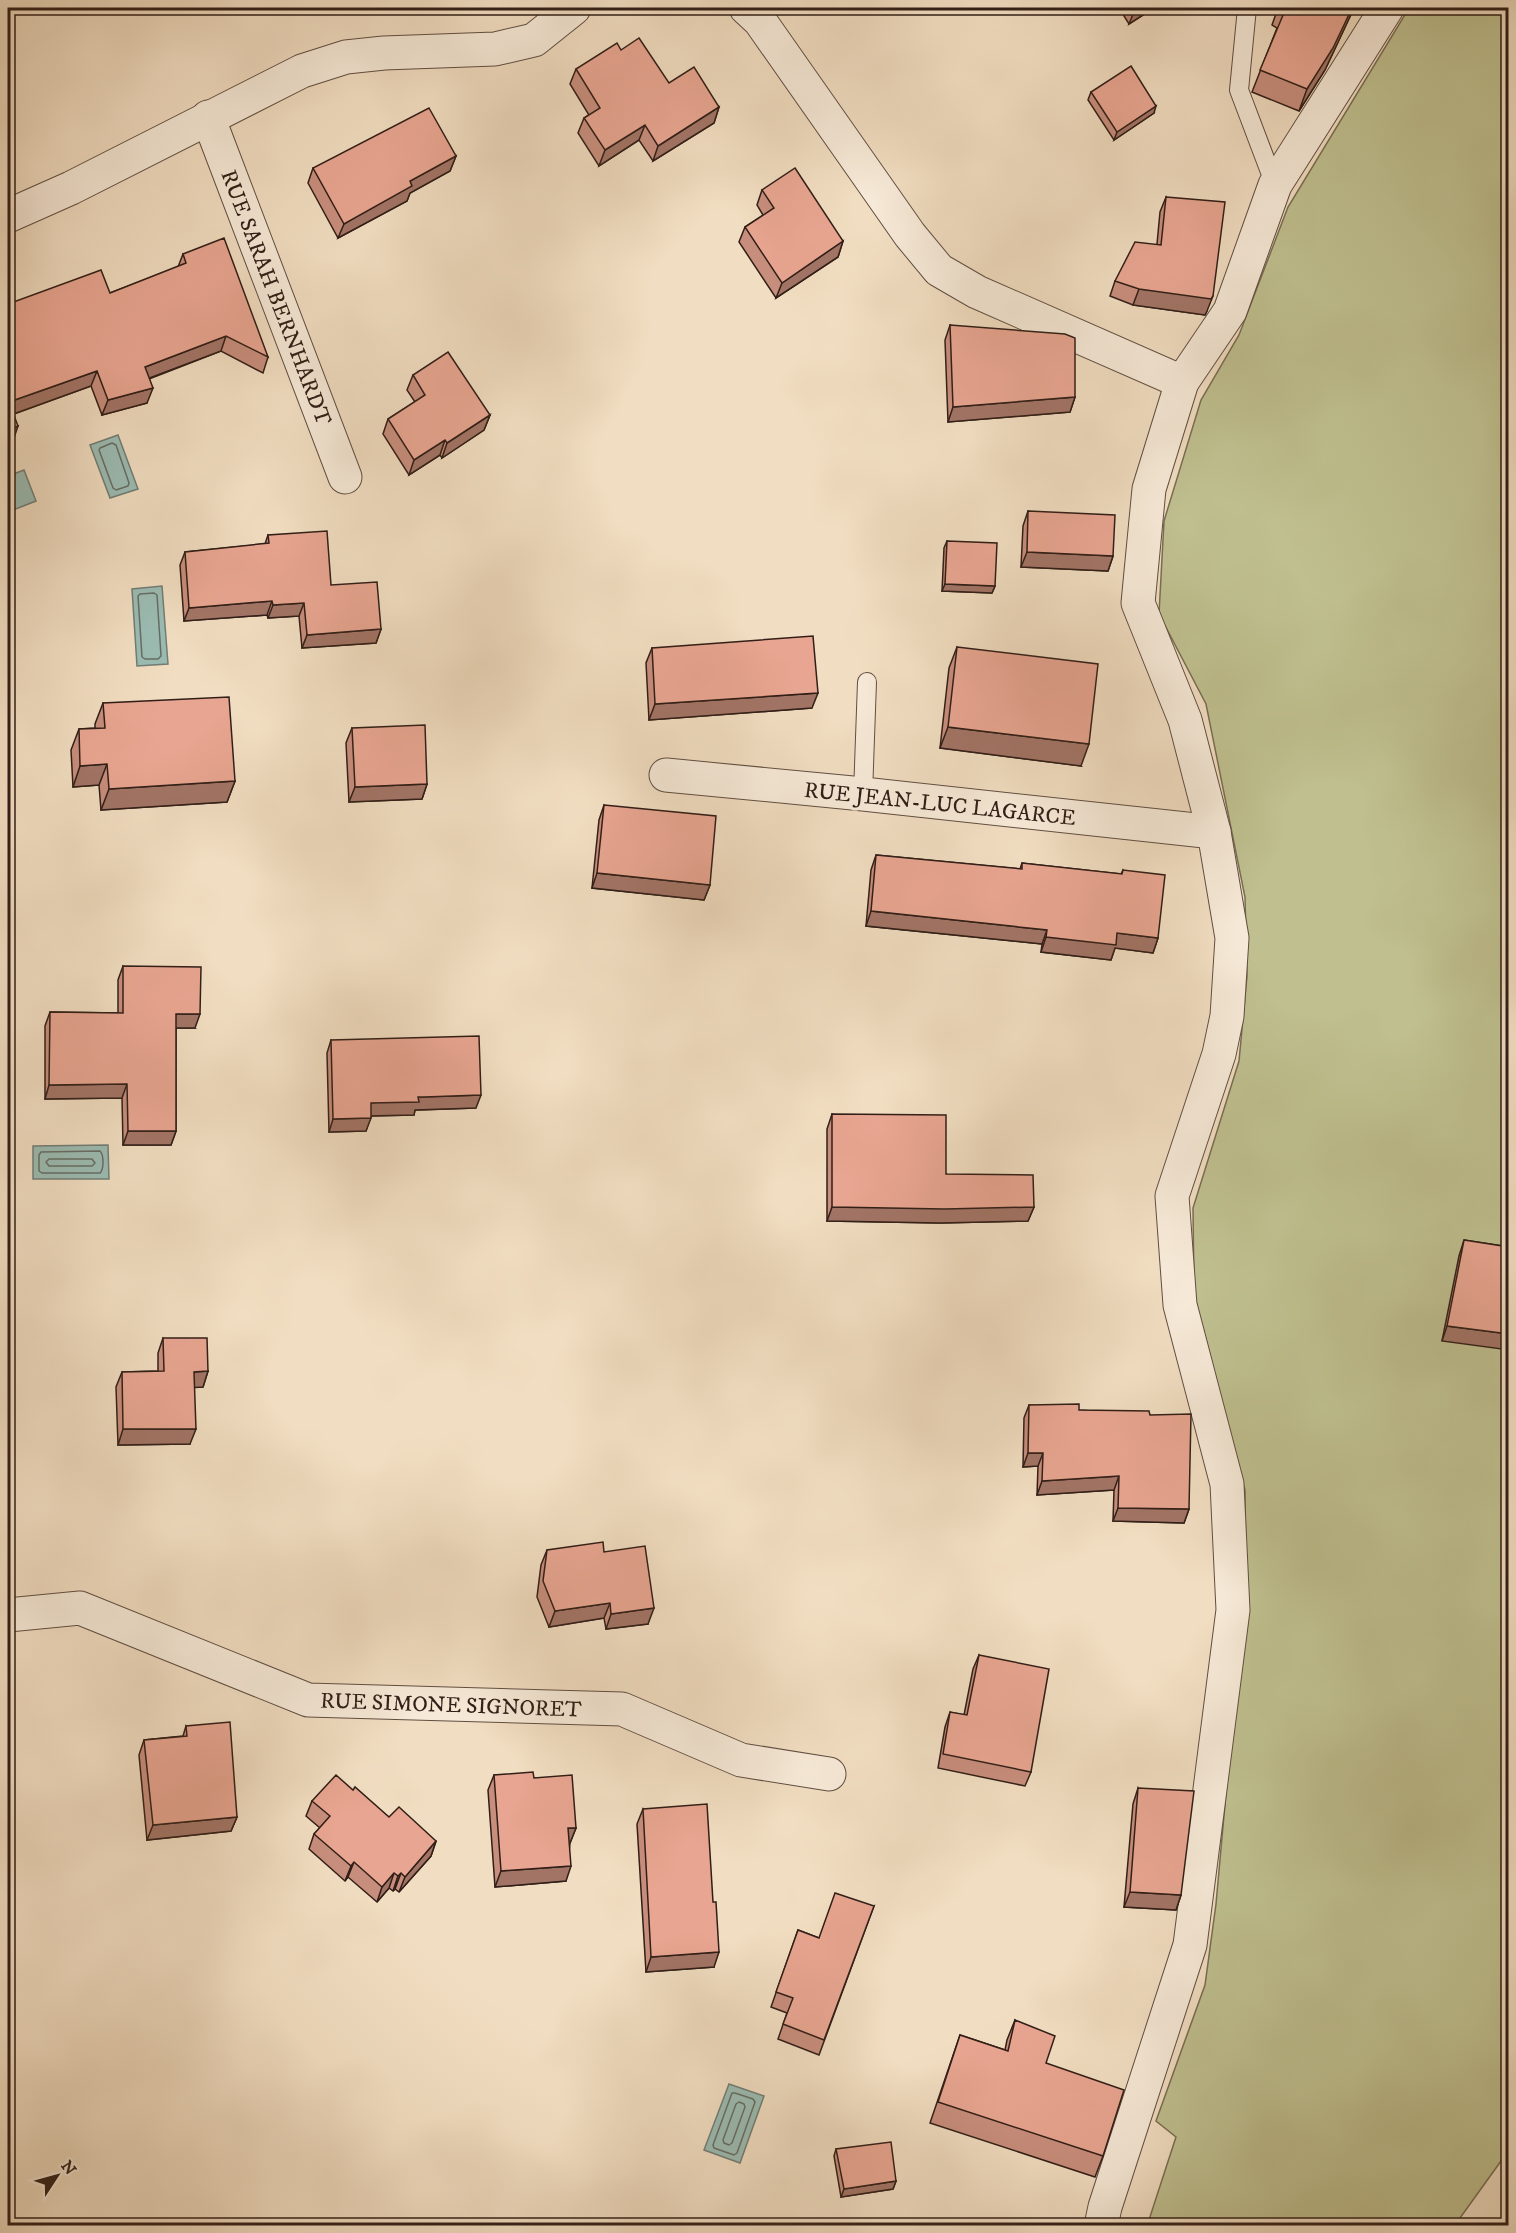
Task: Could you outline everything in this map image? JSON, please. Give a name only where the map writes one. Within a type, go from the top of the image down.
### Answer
[{"type":"street","points":[[8,216],[71,188],[302,71],[346,57],[384,53],[495,49],[534,40],[574,8]]},
{"type":"street","points":[[746,8],[760,21],[910,236],[939,270],[977,292],[1182,382]]},
{"type":"street","points":[[1101,2226],[1105,2207],[1190,1945],[1233,1610],[1227,1484],[1180,1305],[1172,1196],[1219,1054],[1227,1016],[1232,938],[1214,831],[1185,720],[1138,603],[1149,489],[1182,382],[1230,311],[1275,185],[1387,8]]},
{"type":"street","name":"RUE SARAH BERNHARDT","points":[[208,117],[345,477]]},
{"type":"street","name":"RUE JEAN-LUC LAGARCE","points":[[666,775],[1214,831]]},
{"type":"street","name":"RUE SIMONE SIGNORET","points":[[8,1616],[80,1608],[308,1700],[622,1709],[741,1760],[829,1774]]},
{"type":"lane","points":[[1247,8],[1239,90],[1275,185]]},
{"type":"lane","points":[[862,794],[867,682]]},
{"type":"green space","points":[[1409,8],[1508,8],[1508,2146],[1501,2161],[1455,2225],[1147,2226],[1176,2137],[1156,2121],[1205,1985],[1216,1904],[1246,1572],[1245,1490],[1194,1294],[1193,1208],[1239,1061],[1247,976],[1245,897],[1206,704],[1159,614],[1164,521],[1201,400],[1239,335],[1288,207]]},
{"type":"water","points":[[118,435],[138,489],[110,498],[90,445]]},
{"type":"water","points":[[24,470],[36,501],[8,512],[8,476]]},
{"type":"water","points":[[162,586],[168,664],[137,666],[132,589]]},
{"type":"water","points":[[108,1145],[109,1179],[33,1179],[33,1146]]},
{"type":"water","points":[[729,2084],[764,2096],[740,2163],[704,2150]]},
{"type":"building","points":[[1286,8],[1352,8],[1333,48],[1307,89],[1260,70]]},
{"type":"building","points":[[639,38],[669,83],[694,67],[719,107],[658,146],[645,125],[605,150],[584,118],[600,108],[576,69],[617,43],[621,50]]},
{"type":"building","points":[[1131,66],[1156,106],[1117,132],[1091,92]]},
{"type":"building","points":[[429,108],[456,156],[410,181],[412,186],[344,224],[313,168]]},
{"type":"building","points":[[795,168],[843,241],[782,283],[745,227],[774,208],[762,190]]},
{"type":"building","points":[[1166,197],[1225,202],[1211,299],[1139,289],[1115,281],[1135,242],[1161,245]]},
{"type":"building","points":[[224,238],[268,357],[226,336],[145,367],[153,388],[108,400],[97,371],[9,402],[18,426],[8,430],[8,304],[101,270],[110,293],[186,263],[183,254]]},
{"type":"building","points":[[950,325],[1065,334],[1075,338],[1075,397],[953,407]]},
{"type":"building","points":[[448,352],[490,415],[447,443],[445,440],[414,460],[388,419],[425,395],[413,375]]},
{"type":"building","points":[[1028,511],[1115,515],[1113,556],[1027,552]]},
{"type":"building","points":[[327,531],[331,585],[377,582],[381,629],[307,635],[304,603],[273,605],[272,601],[189,608],[185,552],[269,543],[268,535]]},
{"type":"building","points":[[947,541],[997,543],[995,586],[945,584]]},
{"type":"building","points":[[813,636],[818,693],[655,704],[652,648]]},
{"type":"building","points":[[957,647],[1098,664],[1089,744],[948,727]]},
{"type":"building","points":[[229,697],[235,781],[109,789],[107,764],[80,766],[79,729],[105,728],[103,703]]},
{"type":"building","points":[[425,725],[427,784],[355,787],[352,728]]},
{"type":"building","points":[[604,805],[716,816],[710,885],[597,873]]},
{"type":"building","points":[[876,855],[1022,869],[1022,863],[1122,874],[1123,870],[1165,875],[1158,938],[1117,933],[1116,945],[1046,937],[1047,930],[871,911]]},
{"type":"building","points":[[123,966],[201,967],[200,1014],[176,1014],[176,1131],[128,1131],[127,1084],[49,1085],[50,1012],[123,1013]]},
{"type":"building","points":[[479,1036],[481,1095],[418,1097],[419,1102],[371,1103],[371,1118],[333,1119],[331,1040]]},
{"type":"building","points":[[832,1114],[946,1115],[946,1174],[1033,1175],[1034,1207],[945,1209],[832,1207]]},
{"type":"building","points":[[1464,1240],[1509,1247],[1509,1334],[1447,1326]]},
{"type":"building","points":[[163,1338],[207,1338],[208,1371],[194,1372],[196,1429],[123,1429],[122,1372],[164,1371]]},
{"type":"building","points":[[1079,1404],[1079,1410],[1149,1411],[1150,1415],[1191,1414],[1189,1509],[1118,1508],[1119,1476],[1042,1481],[1043,1453],[1028,1453],[1029,1405]]},
{"type":"building","points":[[603,1542],[604,1552],[645,1546],[654,1608],[611,1614],[610,1603],[555,1611],[543,1581],[547,1550]]},
{"type":"building","points":[[979,1655],[1049,1669],[1031,1772],[943,1754],[950,1712],[967,1715]]},
{"type":"building","points":[[8,1694],[11,1694],[8,1733]]},
{"type":"building","points":[[230,1722],[237,1817],[153,1825],[144,1740],[187,1736],[186,1726]]},
{"type":"building","points":[[533,1772],[534,1778],[572,1775],[576,1828],[568,1828],[571,1866],[501,1871],[494,1775]]},
{"type":"building","points":[[336,1775],[353,1790],[355,1787],[389,1817],[399,1807],[436,1841],[405,1877],[401,1873],[398,1876],[394,1873],[382,1887],[354,1862],[351,1866],[314,1834],[330,1816],[312,1801]]},
{"type":"building","points":[[1138,1788],[1194,1791],[1181,1895],[1130,1892]]},
{"type":"building","points":[[707,1804],[713,1902],[716,1902],[719,1952],[651,1957],[643,1809]]},
{"type":"building","points":[[835,1893],[874,1906],[824,2040],[783,2024],[793,1998],[776,1992],[798,1930],[819,1938]]},
{"type":"building","points":[[1015,2020],[1055,2036],[1046,2063],[1124,2090],[1103,2156],[938,2102],[960,2035],[1008,2051]]},
{"type":"building","points":[[891,2142],[896,2181],[844,2189],[836,2149]]}]
